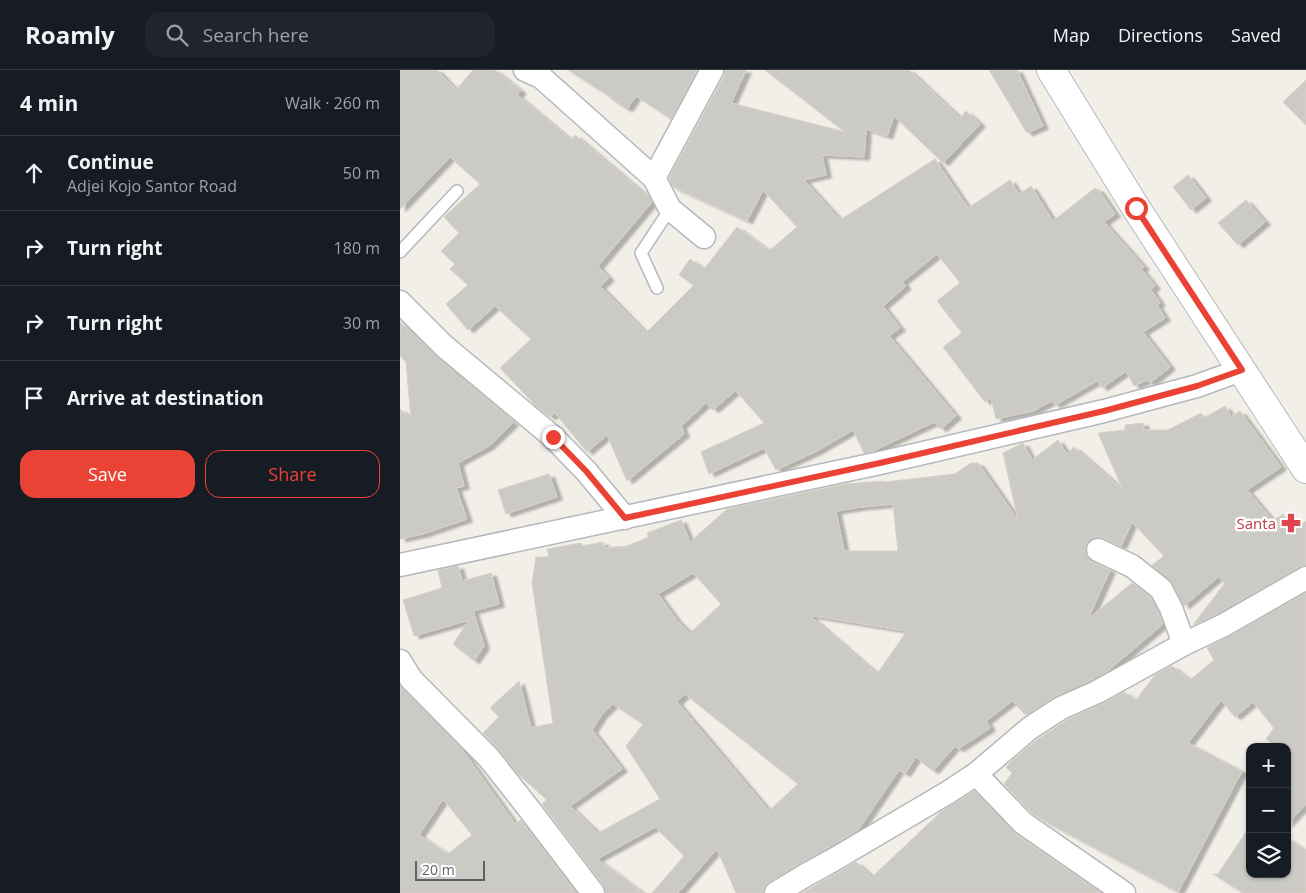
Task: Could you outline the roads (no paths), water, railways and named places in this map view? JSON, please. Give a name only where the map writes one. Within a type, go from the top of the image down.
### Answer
[{"type":"street","points":[[525,70],[541,77],[654,178],[670,209],[704,238]]},
{"type":"street","points":[[654,178],[712,70]]},
{"type":"street","points":[[1051,70],[1136,208],[1306,469]]},
{"type":"street","points":[[400,302],[444,346],[553,437],[586,471],[625,518]]},
{"type":"street","points":[[400,566],[880,463],[1104,411],[1197,386],[1242,370]]},
{"type":"street","points":[[1098,550],[1132,566],[1161,589],[1172,608],[1184,644]]},
{"type":"street","points":[[776,893],[939,798],[976,774],[1030,728],[1061,708],[1097,692],[1306,578]]},
{"type":"street","points":[[400,661],[411,679],[489,758],[594,893]]},
{"type":"street","points":[[976,774],[1023,823],[1124,893]]},
{"type":"lane","points":[[400,252],[457,191]]},
{"type":"lane","points":[[657,288],[642,253],[670,209]]},
{"type":"place","name":"Santa","points":[[1291,523]]}]
